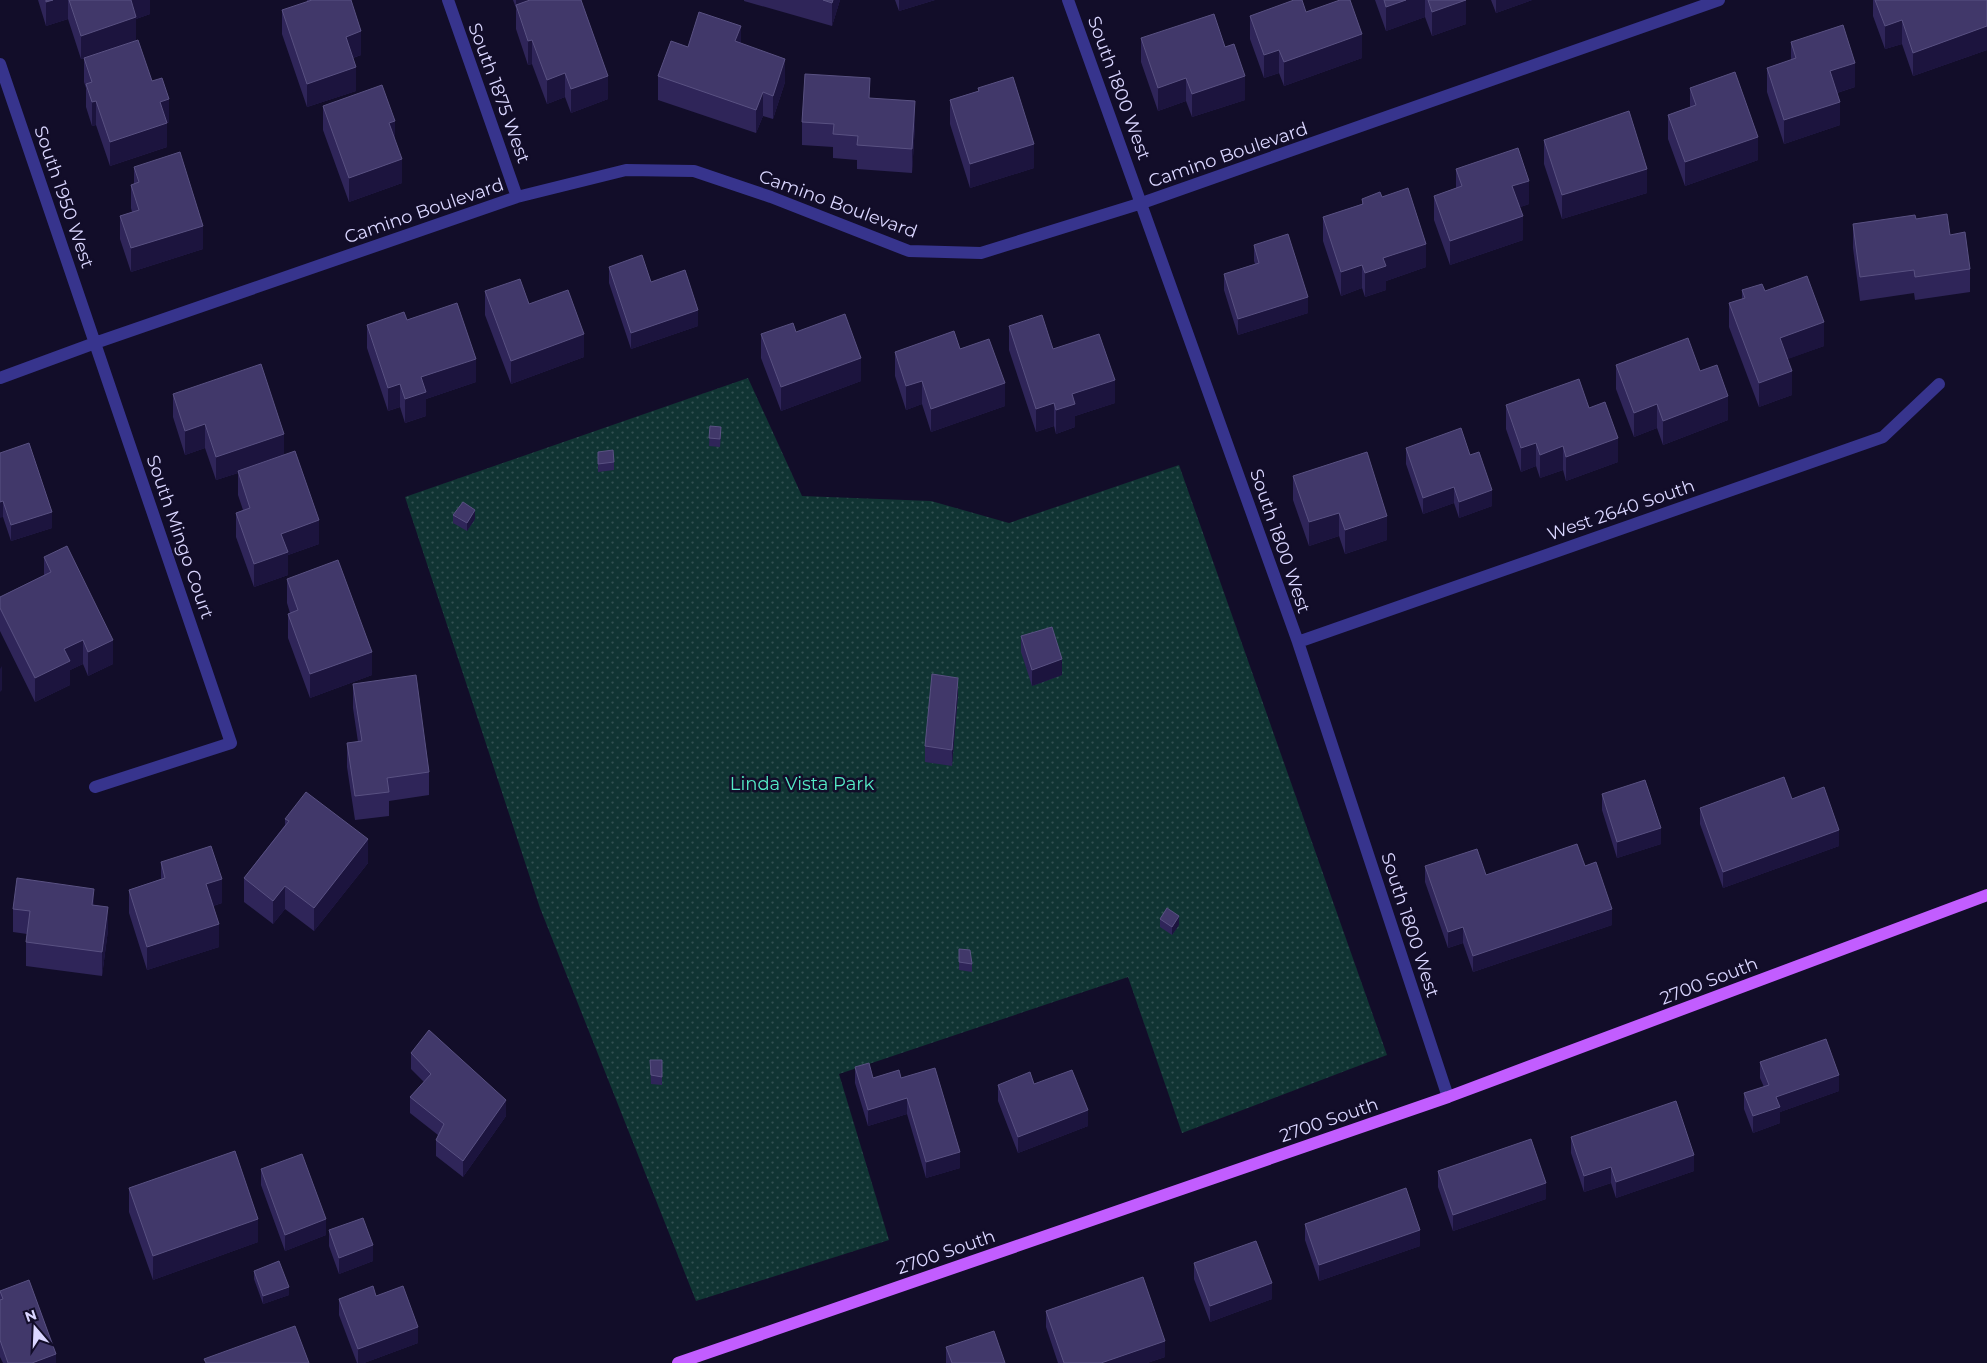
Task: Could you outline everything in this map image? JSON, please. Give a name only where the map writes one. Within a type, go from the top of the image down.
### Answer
[{"type":"main road","name":"2700 South","points":[[678,1363],[1448,1097],[1987,895]]},
{"type":"street","name":"South 1875 West","points":[[448,0],[517,197]]},
{"type":"street","name":"South 1800 West","points":[[1068,0],[1298,642],[1448,1097]]},
{"type":"street","name":"Camino Boulevard","points":[[0,378],[95,343],[517,197],[626,170],[694,171],[772,197],[909,251],[981,253],[1142,203],[1720,0]]},
{"type":"street","name":"South 1950 West","points":[[0,64],[95,343]]},
{"type":"street","name":"South Mingo Court","points":[[95,343],[231,743],[96,787]]},
{"type":"street","name":"West 2640 South","points":[[1298,642],[1883,437],[1939,384]]},
{"type":"green space","name":"Linda Vista Park","points":[[748,378],[802,496],[931,501],[1009,523],[1179,465],[1387,1055],[1182,1133],[1128,977],[839,1074],[889,1240],[696,1301],[540,908],[405,497]]},
{"type":"building","points":[[69,0],[131,0],[136,17],[81,36]]},
{"type":"building","points":[[312,0],[351,0],[361,31],[346,37],[356,67],[307,84],[282,10]]},
{"type":"building","points":[[530,0],[581,0],[608,76],[571,89],[565,73],[547,80],[532,40],[528,41],[516,5]]},
{"type":"building","points":[[1294,0],[1302,0],[1306,12],[1340,0],[1350,0],[1362,34],[1284,62],[1279,50],[1264,55],[1250,16]]},
{"type":"building","points":[[1384,0],[1406,0],[1386,7]]},
{"type":"building","points":[[1428,0],[1466,0],[1432,12]]},
{"type":"building","points":[[1875,0],[1987,0],[1987,26],[1913,53],[1902,20],[1885,26]]},
{"type":"building","points":[[699,12],[741,26],[735,41],[785,59],[773,96],[763,92],[756,110],[658,76],[671,41],[688,47]]},
{"type":"building","points":[[1214,14],[1225,47],[1234,44],[1245,76],[1192,94],[1186,78],[1158,88],[1141,38]]},
{"type":"building","points":[[1843,25],[1855,63],[1830,71],[1840,102],[1784,120],[1767,68],[1796,58],[1791,42]]},
{"type":"building","points":[[138,40],[152,81],[162,78],[169,99],[160,102],[167,123],[110,142],[96,101],[92,102],[86,84],[92,82],[84,58]]},
{"type":"building","points":[[1735,72],[1758,137],[1685,162],[1668,115],[1696,105],[1690,88]]},
{"type":"building","points":[[805,74],[870,78],[869,98],[915,101],[912,149],[857,145],[858,136],[833,134],[834,124],[802,122]]},
{"type":"building","points":[[1013,77],[1034,144],[970,164],[950,100],[979,91],[978,88]]},
{"type":"building","points":[[382,85],[395,121],[389,123],[402,159],[349,178],[323,106]]},
{"type":"building","points":[[1629,111],[1647,169],[1562,195],[1544,140]]},
{"type":"building","points":[[1518,148],[1529,181],[1512,186],[1523,216],[1450,241],[1434,196],[1462,186],[1456,169]]},
{"type":"building","points":[[180,152],[203,226],[131,248],[120,216],[139,210],[131,185],[139,182],[134,167]]},
{"type":"building","points":[[1408,188],[1426,244],[1383,258],[1386,266],[1365,273],[1362,265],[1341,272],[1323,217],[1363,204],[1362,199],[1380,192],[1382,197]]},
{"type":"building","points":[[1947,214],[1950,235],[1965,232],[1970,269],[1915,277],[1914,270],[1860,277],[1853,224],[1915,215],[1916,219]]},
{"type":"building","points":[[1288,234],[1308,297],[1238,319],[1224,274],[1259,263],[1254,245]]},
{"type":"building","points":[[642,255],[651,282],[685,270],[698,310],[631,333],[609,267]]},
{"type":"building","points":[[1807,276],[1824,322],[1780,338],[1792,371],[1759,383],[1729,303],[1745,298],[1742,290],[1762,284],[1765,291]]},
{"type":"building","points":[[520,279],[529,304],[568,290],[584,334],[511,361],[485,291]]},
{"type":"building","points":[[457,303],[476,359],[421,377],[426,392],[405,399],[400,384],[388,388],[367,325],[404,312],[407,320]]},
{"type":"building","points":[[845,314],[861,358],[781,387],[761,334],[793,323],[796,332]]},
{"type":"building","points":[[1042,315],[1053,349],[1099,334],[1115,380],[1072,394],[1075,404],[1056,410],[1054,403],[1036,409],[1009,326]]},
{"type":"building","points":[[954,331],[960,349],[989,339],[1005,383],[931,409],[922,381],[906,386],[895,352]]},
{"type":"building","points":[[1688,338],[1700,371],[1717,365],[1728,396],[1663,421],[1657,404],[1634,413],[1616,365]]},
{"type":"building","points":[[261,364],[284,434],[216,457],[205,424],[185,431],[173,394]]},
{"type":"building","points":[[1579,379],[1589,408],[1605,402],[1618,438],[1566,457],[1563,446],[1540,455],[1536,443],[1521,448],[1506,405]]},
{"type":"building","points":[[710,426],[721,427],[720,439],[709,438]]},
{"type":"building","points":[[1461,428],[1470,455],[1479,452],[1492,490],[1459,502],[1454,487],[1423,498],[1406,448]]},
{"type":"building","points":[[29,443],[52,512],[11,525],[3,501],[0,502],[0,453]]},
{"type":"building","points":[[613,450],[614,462],[598,464],[598,452]]},
{"type":"building","points":[[295,451],[319,520],[281,534],[288,552],[254,564],[236,513],[250,508],[238,471]]},
{"type":"building","points":[[1367,452],[1387,516],[1345,530],[1339,513],[1309,522],[1293,476]]},
{"type":"building","points":[[463,502],[475,510],[467,523],[453,515]]},
{"type":"building","points":[[67,546],[113,640],[88,652],[83,640],[64,649],[70,661],[35,678],[0,608],[0,597],[51,572],[44,557]]},
{"type":"building","points":[[338,560],[372,652],[310,674],[288,614],[298,610],[287,579]]},
{"type":"building","points":[[1052,627],[1062,659],[1032,670],[1021,636]]},
{"type":"building","points":[[932,674],[958,678],[952,750],[925,746]]},
{"type":"building","points":[[416,675],[429,772],[387,778],[389,792],[355,796],[347,743],[362,741],[353,684]]},
{"type":"building","points":[[1784,777],[1792,799],[1824,787],[1839,830],[1723,872],[1700,808]]},
{"type":"building","points":[[1645,780],[1661,828],[1617,842],[1602,794]]},
{"type":"building","points":[[306,792],[368,839],[314,908],[285,886],[273,901],[244,878],[289,821],[285,819]]},
{"type":"building","points":[[1577,844],[1585,866],[1596,862],[1612,909],[1473,956],[1463,927],[1448,932],[1425,866],[1477,849],[1486,875]]},
{"type":"building","points":[[211,846],[222,879],[206,884],[219,924],[147,947],[129,890],[165,878],[161,862]]},
{"type":"building","points":[[17,878],[94,889],[92,905],[108,907],[102,952],[26,942],[30,911],[13,909]]},
{"type":"building","points":[[1167,908],[1179,916],[1172,927],[1160,919]]},
{"type":"building","points":[[959,949],[970,950],[972,964],[959,962]]},
{"type":"building","points":[[429,1030],[506,1100],[463,1161],[436,1140],[444,1124],[410,1097],[431,1074],[411,1053]]},
{"type":"building","points":[[1826,1039],[1839,1075],[1776,1097],[1780,1107],[1753,1116],[1744,1093],[1769,1085],[1760,1062]]},
{"type":"building","points":[[650,1060],[662,1060],[662,1077],[651,1075]]},
{"type":"building","points":[[869,1063],[873,1078],[899,1070],[901,1078],[935,1068],[960,1152],[926,1162],[907,1098],[868,1110],[855,1067]]},
{"type":"building","points":[[1072,1070],[1088,1110],[1018,1137],[998,1085],[1030,1072],[1034,1084]]},
{"type":"building","points":[[1676,1101],[1694,1155],[1616,1182],[1611,1167],[1584,1176],[1571,1137]]},
{"type":"building","points":[[1531,1139],[1546,1183],[1453,1215],[1438,1171]]},
{"type":"building","points":[[235,1151],[258,1219],[153,1256],[129,1188]]},
{"type":"building","points":[[302,1154],[326,1219],[285,1235],[261,1169]]},
{"type":"building","points":[[1406,1188],[1420,1230],[1319,1265],[1305,1224]]},
{"type":"building","points":[[363,1218],[373,1245],[339,1258],[329,1230]]},
{"type":"building","points":[[1256,1241],[1272,1283],[1210,1306],[1194,1263]]},
{"type":"building","points":[[279,1261],[289,1287],[263,1296],[254,1271]]},
{"type":"building","points":[[1143,1277],[1165,1341],[1101,1363],[1064,1363],[1046,1311]]},
{"type":"building","points":[[29,1280],[56,1354],[32,1363],[8,1363],[0,1340],[0,1300],[3,1299],[0,1291]]},
{"type":"building","points":[[373,1286],[376,1296],[403,1286],[418,1327],[358,1349],[339,1299]]},
{"type":"building","points":[[295,1326],[309,1363],[206,1363],[204,1359]]},
{"type":"building","points":[[994,1331],[1005,1363],[952,1363],[946,1347]]}]
